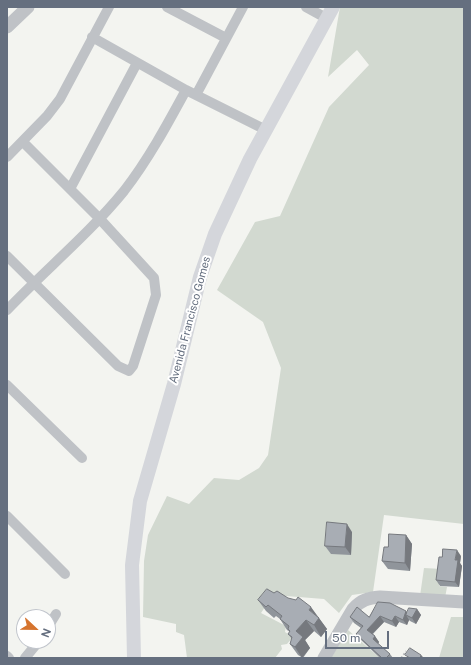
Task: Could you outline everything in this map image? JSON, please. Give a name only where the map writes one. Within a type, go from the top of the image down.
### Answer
[{"type":"main road","name":"Avenida Francisco Gomes","points":[[134,658],[132,565],[140,501],[174,384],[200,277],[215,234],[250,160],[330,12]]},
{"type":"street","points":[[7,27],[28,7]]},
{"type":"street","points":[[7,157],[23,142],[60,98],[109,7]]},
{"type":"street","points":[[167,7],[226,38]]},
{"type":"street","points":[[196,95],[243,7]]},
{"type":"street","points":[[306,7],[330,12]]},
{"type":"street","points":[[92,37],[186,90],[266,130]]},
{"type":"street","points":[[70,189],[106,124],[137,63]]},
{"type":"street","points":[[7,310],[99,218],[123,191],[154,149],[186,90]]},
{"type":"street","points":[[7,256],[118,366],[129,371],[133,366],[156,295],[154,278],[99,218],[23,142]]},
{"type":"street","points":[[7,385],[82,458]]},
{"type":"street","points":[[7,516],[65,574]]},
{"type":"street","points":[[324,658],[353,609],[359,602],[367,598],[380,597],[464,602]]},
{"type":"street","points":[[25,658],[32,649]]},
{"type":"path","points":[[401,658],[406,651]]},
{"type":"shaded area","points":[[340,7],[464,7],[464,524],[384,515],[373,592],[352,595],[339,613],[324,599],[273,595],[261,613],[286,626],[285,632],[293,637],[287,644],[281,645],[282,649],[275,658],[187,658],[184,635],[176,632],[176,624],[143,617],[144,561],[148,535],[167,496],[189,504],[214,478],[239,480],[259,468],[268,455],[281,368],[263,322],[217,290],[255,222],[280,216],[329,107],[369,65],[357,50],[328,77]]},
{"type":"shaded area","points":[[424,568],[442,569],[439,586],[447,587],[445,598],[420,596]]},
{"type":"shaded area","points":[[451,617],[464,617],[464,658],[439,658]]},
{"type":"shaded area","points":[[348,630],[380,658],[331,658]]},
{"type":"building","points":[[327,522],[347,524],[345,547],[325,546]]},
{"type":"building","points":[[389,534],[406,535],[405,563],[382,561],[384,547],[388,547]]},
{"type":"building","points":[[443,549],[457,550],[455,560],[458,560],[455,582],[436,580],[439,557],[442,557]]},
{"type":"building","points":[[267,589],[274,593],[277,591],[288,598],[296,600],[298,597],[311,607],[309,610],[319,618],[314,625],[306,620],[296,631],[303,637],[295,647],[290,644],[292,637],[288,634],[290,631],[288,629],[289,626],[280,619],[282,616],[268,605],[266,607],[258,600]]},
{"type":"building","points":[[378,602],[390,603],[406,611],[403,620],[395,616],[392,621],[380,616],[367,630],[375,636],[373,639],[390,654],[386,658],[382,658],[356,634],[363,626],[350,617],[357,607],[369,617]]},
{"type":"building","points":[[409,608],[417,609],[412,618],[406,615]]},
{"type":"building","points":[[410,648],[421,655],[420,658],[410,658],[405,655]]}]
